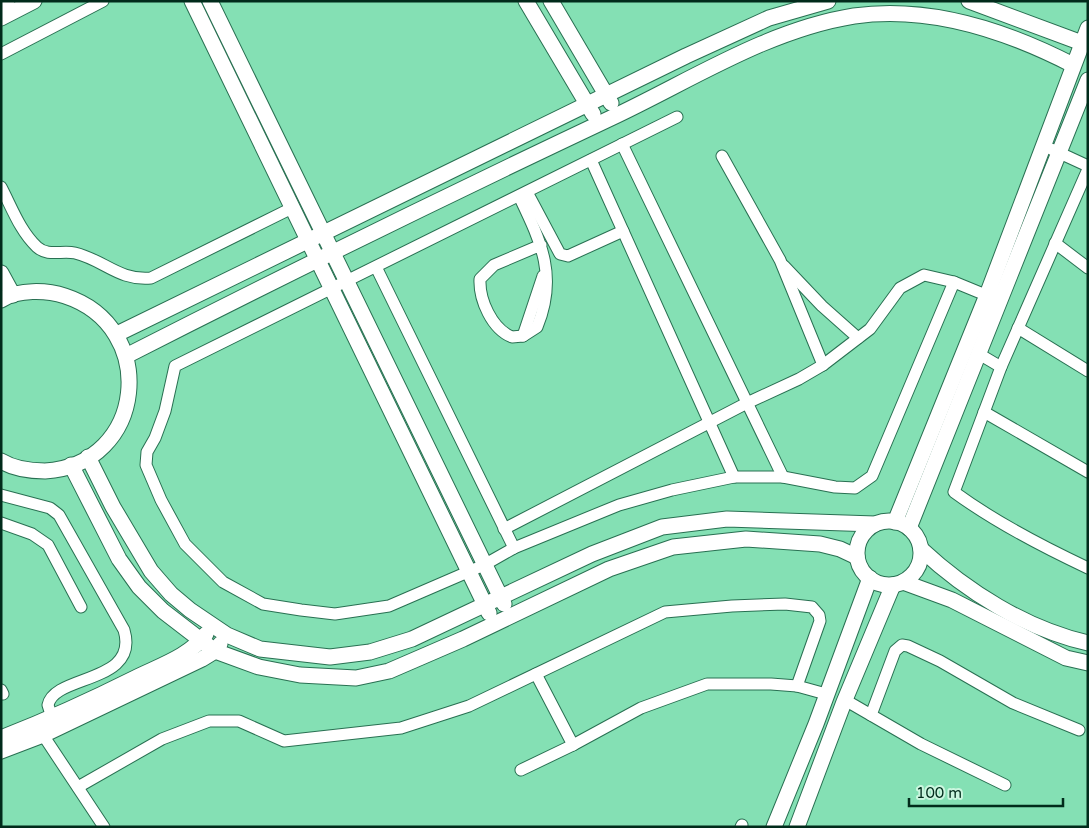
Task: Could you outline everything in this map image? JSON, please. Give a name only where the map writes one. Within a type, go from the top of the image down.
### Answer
[{"type":"street","points":[[1,4],[7,1]]},
{"type":"street","points":[[1,18],[34,1]]},
{"type":"street","points":[[1,54],[103,1]]},
{"type":"street","points":[[192,1],[309,241],[324,255],[510,615]]},
{"type":"street","points":[[210,1],[323,234],[324,255]]},
{"type":"street","points":[[526,1],[598,124]]},
{"type":"street","points":[[551,1],[618,115]]},
{"type":"street","points":[[117,334],[588,104],[769,18],[828,1]]},
{"type":"street","points":[[968,1],[1082,43]]},
{"type":"street","points":[[126,356],[324,255],[618,115],[737,55],[788,33],[856,16],[896,14],[943,18],[996,31],[1074,65]]},
{"type":"street","points":[[895,522],[987,295],[1088,28]]},
{"type":"street","points":[[909,528],[1001,302],[1088,80]]},
{"type":"street","points":[[677,117],[175,366],[165,411],[155,438],[147,452],[146,465],[161,500],[185,544],[223,582],[262,604],[334,614],[389,606],[484,566],[514,548],[619,505],[672,490],[734,477],[783,477],[835,487],[855,488],[872,476],[954,282]]},
{"type":"street","points":[[622,144],[783,477]]},
{"type":"street","points":[[1043,146],[1088,167],[1001,367],[954,492],[975,507],[1043,548],[1088,568]]},
{"type":"street","points":[[722,156],[780,260],[823,365]]},
{"type":"street","points":[[590,160],[734,477]]},
{"type":"street","points":[[1,187],[26,236],[40,249],[60,254],[74,253],[127,277],[138,279],[151,278],[292,208]]},
{"type":"street","points":[[523,194],[560,254],[568,256],[622,231]]},
{"type":"street","points":[[523,194],[541,245],[546,267],[523,336],[507,335],[492,320],[483,298],[480,280],[494,265],[541,245]]},
{"type":"street","points":[[1055,243],[1088,268]]},
{"type":"street","points":[[780,260],[822,306],[858,338]]},
{"type":"street","points":[[376,267],[514,548]]},
{"type":"street","points":[[1,273],[7,297],[32,292],[56,293],[80,301],[101,315],[117,334],[126,356],[130,381],[127,406],[117,429],[101,448],[88,457],[58,470],[34,471],[1,462]]},
{"type":"street","points":[[504,529],[710,425],[748,403],[799,379],[823,365],[870,329],[900,288],[924,275],[954,282],[1001,302]]},
{"type":"street","points":[[340,285],[493,624]]},
{"type":"street","points":[[1018,328],[1088,371]]},
{"type":"street","points":[[979,354],[1001,367]]},
{"type":"street","points":[[984,412],[1088,472]]},
{"type":"street","points":[[88,457],[113,507],[151,571],[171,594],[227,635],[260,648],[330,657],[370,652],[412,639],[592,554],[662,527],[727,519],[875,524],[895,522],[909,528],[915,534],[921,549],[950,576],[1019,618],[1088,642]]},
{"type":"street","points":[[71,465],[119,559],[138,587],[163,611],[215,651],[259,667],[300,675],[356,678],[389,671],[609,569],[673,547],[755,540],[820,544],[840,549],[857,557]]},
{"type":"street","points":[[1,495],[50,508],[60,515],[124,630],[127,640],[125,653],[116,665],[53,695],[48,705],[52,718]]},
{"type":"street","points":[[1,523],[32,534],[48,545],[81,607]]},
{"type":"street","points":[[875,524],[861,538],[857,557],[860,567],[870,578],[883,585],[898,584],[952,600],[1066,658],[1088,663]]},
{"type":"street","points":[[797,827],[844,700],[898,584],[917,569],[921,549]]},
{"type":"street","points":[[774,827],[870,578]]},
{"type":"street","points":[[78,787],[162,738],[209,721],[239,721],[284,741],[401,728],[469,706],[665,612],[732,606],[785,604],[812,607],[819,615],[820,621],[797,686]]},
{"type":"street","points":[[1,738],[52,718],[178,657],[201,642],[213,626]]},
{"type":"street","points":[[1,751],[43,735],[215,651],[227,635]]},
{"type":"street","points":[[870,715],[895,651],[902,645],[934,658],[1013,703],[1079,730]]},
{"type":"street","points":[[536,674],[572,745]]},
{"type":"street","points":[[521,770],[641,708],[707,684],[797,686],[826,694]]},
{"type":"street","points":[[844,700],[921,744],[1004,785]]},
{"type":"street","points":[[43,735],[104,827]]}]
